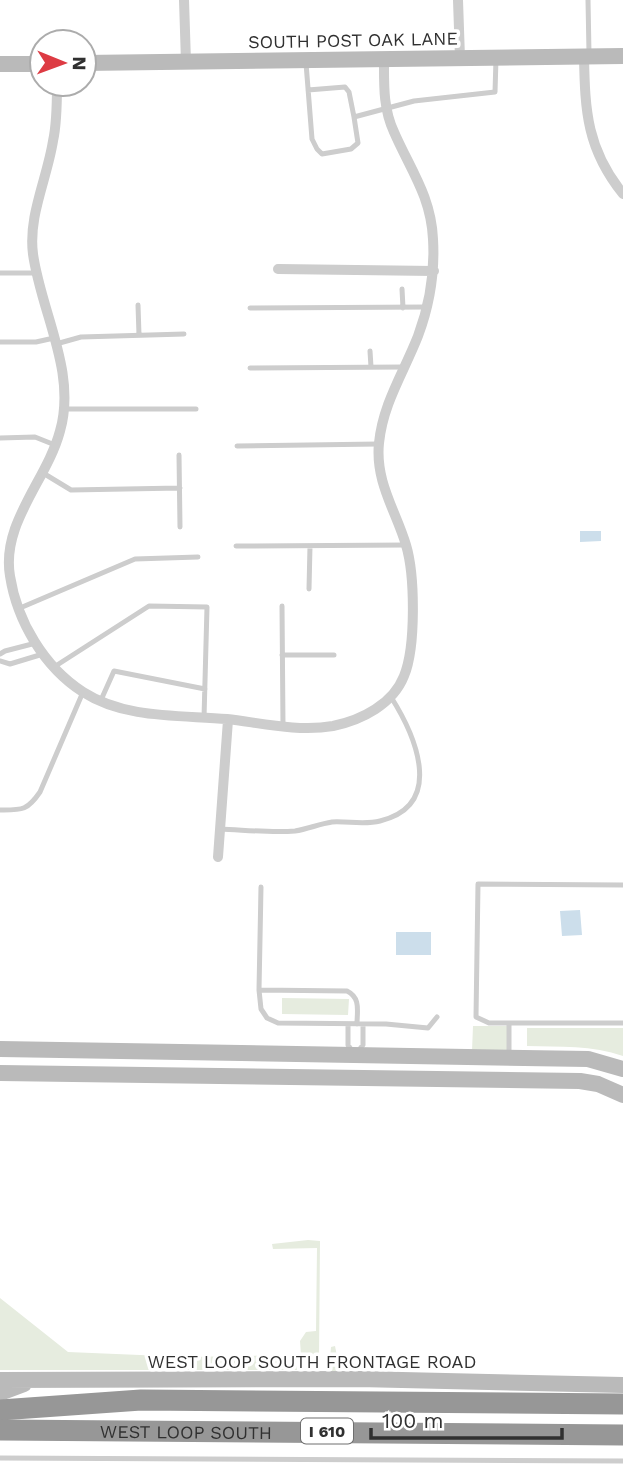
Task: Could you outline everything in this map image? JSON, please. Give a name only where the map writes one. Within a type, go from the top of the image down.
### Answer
[{"type":"highway","points":[[0,1410],[141,1400],[623,1404]]},
{"type":"highway","name":"WEST LOOP SOUTH","points":[[0,1430],[623,1434]]},
{"type":"main road","name":"SOUTH POST OAK LANE","points":[[98,63],[623,56]]},
{"type":"main road","points":[[0,64],[28,64]]},
{"type":"main road","points":[[4,1049],[588,1059],[623,1069]]},
{"type":"main road","points":[[4,1073],[598,1084],[623,1095]]},
{"type":"main road","name":"WEST LOOP SOUTH FRONTAGE ROAD","points":[[0,1380],[359,1379],[623,1385]]},
{"type":"main road","points":[[0,1393],[33,1381]]},
{"type":"street","points":[[184,0],[186,62]]},
{"type":"street","points":[[458,0],[460,58]]},
{"type":"street","points":[[586,56],[584,100],[590,132],[601,164],[623,194]]},
{"type":"street","points":[[56,98],[53,141],[34,219],[32,249],[40,293],[63,378],[65,408],[55,445],[13,532],[9,573],[20,608],[36,643],[54,667],[83,692],[102,700],[141,713],[308,728],[335,725],[365,716],[391,696],[403,679],[410,659],[412,636],[411,571],[406,545],[383,490],[378,444],[388,401],[417,340],[428,307],[434,271],[433,234],[425,199],[393,130],[384,99],[384,59]]},
{"type":"street","points":[[278,269],[434,271]]},
{"type":"street","points":[[218,857],[228,720]]},
{"type":"street","points":[[4,1049],[4,1073]]},
{"type":"street","points":[[217,1053],[217,1077]]},
{"type":"street","points":[[354,1078],[355,1055]]},
{"type":"street","points":[[508,1057],[509,1081]]},
{"type":"lane","points":[[586,56],[588,0]]},
{"type":"lane","points":[[354,117],[414,101],[495,92],[496,58]]},
{"type":"lane","points":[[306,60],[308,90],[312,139],[317,149],[322,153],[351,149],[358,143],[349,92],[345,87],[308,90]]},
{"type":"lane","points":[[0,272],[36,273]]},
{"type":"lane","points":[[402,289],[402,308]]},
{"type":"lane","points":[[138,305],[139,335]]},
{"type":"lane","points":[[250,308],[428,307]]},
{"type":"lane","points":[[0,342],[184,334]]},
{"type":"lane","points":[[370,351],[370,367]]},
{"type":"lane","points":[[250,368],[402,367]]},
{"type":"lane","points":[[65,408],[196,409]]},
{"type":"lane","points":[[0,438],[35,437],[55,445]]},
{"type":"lane","points":[[237,446],[378,444]]},
{"type":"lane","points":[[179,455],[180,527]]},
{"type":"lane","points":[[43,473],[71,490],[180,488]]},
{"type":"lane","points":[[236,546],[406,545]]},
{"type":"lane","points":[[309,589],[310,546]]},
{"type":"lane","points":[[20,608],[135,559],[198,557]]},
{"type":"lane","points":[[54,667],[149,606],[207,607],[204,718]]},
{"type":"lane","points":[[282,606],[283,726]]},
{"type":"lane","points":[[0,654],[36,643]]},
{"type":"lane","points":[[16,648],[20,661]]},
{"type":"lane","points":[[0,661],[10,664],[43,654]]},
{"type":"lane","points":[[282,655],[334,655]]},
{"type":"lane","points":[[102,700],[114,671],[205,690]]},
{"type":"lane","points":[[0,810],[22,810],[32,805],[83,692]]},
{"type":"lane","points":[[220,829],[296,831],[332,822],[379,822],[394,816],[407,806],[416,794],[420,780],[416,746],[391,696]]},
{"type":"lane","points":[[623,885],[478,884],[476,1017],[488,1023],[623,1023]]},
{"type":"lane","points":[[261,887],[259,990],[261,1009],[267,1018],[278,1023],[428,1028],[436,1017]]},
{"type":"lane","points":[[259,990],[347,991],[353,994],[358,1000],[363,1045],[355,1055],[348,1045],[348,1024]]},
{"type":"lane","points":[[508,1057],[509,1023]]},
{"type":"lane","points":[[0,1458],[623,1461]]},
{"type":"shaded area","points":[[282,998],[349,999],[348,1015],[282,1014]]},
{"type":"shaded area","points":[[473,1026],[507,1026],[507,1051],[472,1051]]},
{"type":"shaded area","points":[[527,1028],[623,1028],[623,1056],[588,1048],[527,1046]]},
{"type":"shaded area","points":[[320,1241],[319,1361],[307,1370],[0,1370],[0,1298],[68,1352],[188,1357],[301,1355],[300,1341],[306,1332],[316,1331],[317,1248],[273,1249],[272,1244]]},
{"type":"shaded area","points":[[335,1346],[340,1371],[329,1371],[331,1347]]},
{"type":"water","points":[[580,531],[601,531],[601,541],[580,542]]},
{"type":"water","points":[[580,910],[582,935],[562,936],[560,911]]},
{"type":"water","points":[[396,932],[431,932],[431,955],[396,955]]}]
